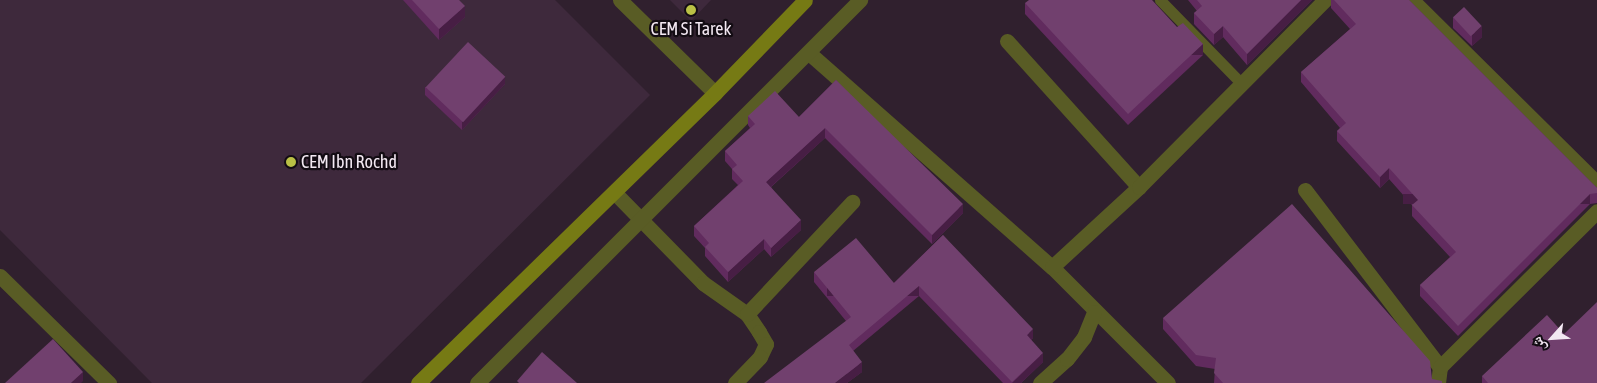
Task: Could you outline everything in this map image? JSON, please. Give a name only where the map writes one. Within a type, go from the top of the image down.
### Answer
[{"type":"main road","points":[[418,383],[715,93],[805,0]]},
{"type":"street","points":[[620,0],[715,93]]},
{"type":"street","points":[[486,380],[640,221],[860,0]]},
{"type":"street","points":[[1052,267],[1139,187],[1325,0]]},
{"type":"street","points":[[1412,0],[1597,183]]},
{"type":"street","points":[[1007,40],[1139,187]]},
{"type":"street","points":[[808,52],[1052,267],[1094,312],[1168,383]]},
{"type":"street","points":[[1305,190],[1440,367]]},
{"type":"street","points":[[614,192],[703,284],[747,314],[766,344],[760,357],[734,383]]},
{"type":"street","points":[[747,314],[852,202]]},
{"type":"street","points":[[1438,383],[1440,367],[1597,211]]},
{"type":"street","points":[[0,276],[109,383]]},
{"type":"street","points":[[1040,383],[1067,359],[1084,337],[1094,312]]},
{"type":"lane","points":[[1160,0],[1242,84]]},
{"type":"shaded area","name":"CEM Ibn Rochd","points":[[0,0],[555,0],[650,95],[361,383],[152,383],[0,230]]},
{"type":"shaded area","name":"CEM Si Tarek","points":[[670,0],[711,0],[691,21]]},
{"type":"building","points":[[412,0],[459,0],[465,6],[439,29]]},
{"type":"building","points":[[1029,0],[1152,0],[1177,27],[1183,23],[1203,44],[1128,114],[1025,3]]},
{"type":"building","points":[[1197,0],[1301,0],[1247,54],[1223,26],[1214,34],[1194,13],[1202,6]]},
{"type":"building","points":[[1334,0],[1409,0],[1597,188],[1597,193],[1590,194],[1458,326],[1420,285],[1456,252],[1412,205],[1418,200],[1389,168],[1380,177],[1337,131],[1346,123],[1301,72],[1356,24]]},
{"type":"building","points":[[1464,7],[1482,26],[1471,36],[1453,17]]},
{"type":"building","points":[[468,42],[505,77],[463,122],[426,87]]},
{"type":"building","points":[[836,80],[963,204],[932,235],[825,128],[766,182],[801,220],[771,248],[764,239],[728,272],[705,247],[709,243],[694,226],[743,181],[732,169],[737,165],[725,151],[755,124],[748,116],[775,91],[799,117]]},
{"type":"building","points":[[1292,204],[1430,361],[1432,379],[1442,381],[1442,383],[1223,383],[1214,373],[1216,358],[1196,355],[1163,318]]},
{"type":"building","points":[[943,235],[1033,329],[1027,335],[1043,353],[1012,382],[919,286],[849,345],[862,362],[835,383],[764,383],[851,317],[814,272],[856,238],[894,283]]},
{"type":"building","points":[[1597,302],[1597,383],[1488,383],[1482,376],[1547,315],[1564,334]]},
{"type":"building","points":[[53,339],[83,372],[71,383],[5,383]]},
{"type":"building","points":[[542,352],[577,383],[519,383],[517,381]]},
{"type":"place","name":"CEM Si Tarek","points":[[691,10]]},
{"type":"place","name":"CEM Ibn Rochd","points":[[291,162]]}]
